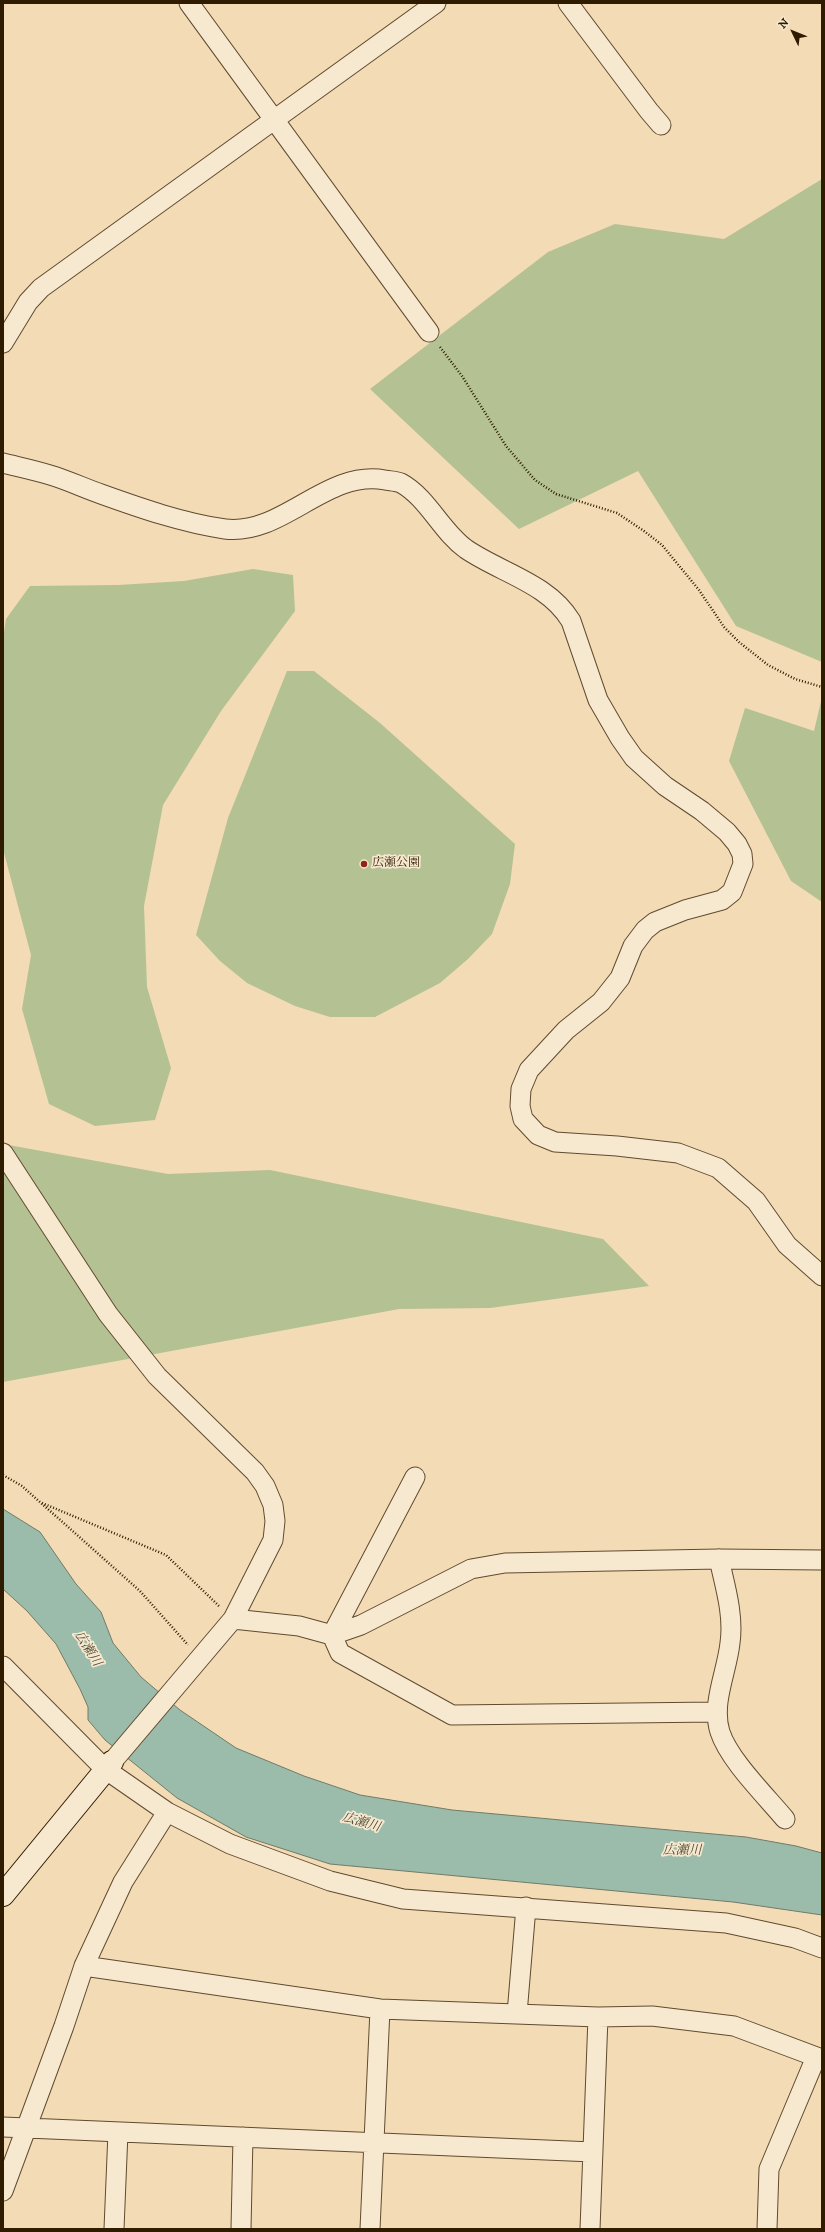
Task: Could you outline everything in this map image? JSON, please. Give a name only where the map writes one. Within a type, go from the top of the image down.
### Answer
[{"type":"street","points":[[189,3],[429,332]]},
{"type":"street","points":[[3,343],[28,302],[41,288],[436,3]]},
{"type":"street","points":[[568,3],[649,111],[662,125]]},
{"type":"street","points":[[3,462],[50,475],[102,495],[181,520],[226,529],[260,525],[329,489],[358,481],[378,479],[400,483],[426,505],[433,516],[466,548],[538,588],[564,610],[571,621],[598,700],[620,738],[634,758],[665,786],[702,811],[727,832],[737,844],[742,854],[743,864],[732,892],[722,900],[685,910],[655,922],[645,930],[633,946],[620,978],[601,1002],[566,1030],[529,1070],[521,1089],[520,1106],[523,1119],[538,1135],[555,1142],[617,1146],[678,1153],[718,1168],[756,1200],[787,1245],[822,1276]]},
{"type":"street","points":[[3,1153],[113,1320],[157,1376],[255,1472],[265,1486],[273,1505],[275,1521],[273,1540],[232,1619],[3,1894]]},
{"type":"street","points":[[332,1635],[415,1477]]},
{"type":"street","points":[[232,1619],[299,1626],[332,1635],[361,1626],[471,1569],[505,1563],[719,1559],[822,1560]]},
{"type":"street","points":[[719,1559],[729,1605],[730,1642],[716,1712],[720,1733],[734,1758],[785,1819]]},
{"type":"street","points":[[332,1635],[340,1653],[452,1715],[716,1712]]},
{"type":"street","points":[[6,1674],[109,1766],[167,1812],[236,1846],[330,1881],[403,1899],[726,1923],[795,1938],[822,1948]]},
{"type":"street","points":[[3,2191],[27,2128],[84,1966],[123,1882],[167,1812]]},
{"type":"street","points":[[517,2014],[526,1907]]},
{"type":"street","points":[[84,1966],[380,2009],[598,2017],[652,2016],[734,2026],[819,2058],[769,2169],[767,2229]]},
{"type":"street","points":[[370,2229],[380,2009]]},
{"type":"street","points":[[590,2229],[598,2017]]},
{"type":"street","points":[[3,2127],[374,2144],[593,2152]]},
{"type":"street","points":[[114,2229],[118,2132]]},
{"type":"street","points":[[241,2229],[243,2138]]},
{"type":"path","points":[[429,332],[462,376],[506,446],[535,480],[556,494],[617,514],[644,531],[662,545],[699,590],[724,627],[739,642],[768,665],[795,679],[822,687]]},
{"type":"path","points":[[3,1475],[22,1486],[140,1591],[190,1648]]},
{"type":"path","points":[[39,1502],[166,1555],[232,1619]]},
{"type":"green space","points":[[822,179],[822,662],[736,626],[638,471],[519,529],[370,389],[548,252],[615,224],[724,239]]},
{"type":"green space","points":[[253,569],[293,575],[295,611],[221,711],[163,805],[144,906],[147,987],[171,1068],[155,1120],[95,1126],[49,1104],[22,1009],[31,955],[3,849],[3,639],[6,619],[30,586],[118,585],[184,581]]},
{"type":"green space","name":"広瀬公園","points":[[287,671],[314,671],[380,723],[515,844],[510,884],[492,934],[468,959],[440,983],[375,1017],[330,1017],[295,1006],[247,983],[220,961],[196,935],[228,818]]},
{"type":"green space","points":[[822,697],[822,902],[791,881],[729,761],[745,708],[814,731]]},
{"type":"green space","points":[[3,1144],[168,1174],[270,1170],[603,1239],[649,1286],[490,1308],[399,1309],[3,1382]]},
{"type":"water","name":"広瀬川","points":[[3,1509],[40,1532],[76,1584],[101,1612],[113,1643],[141,1677],[180,1710],[236,1748],[304,1776],[360,1795],[452,1810],[746,1837],[796,1846],[822,1853],[822,1915],[733,1902],[330,1864],[246,1837],[177,1798],[105,1740],[88,1720],[88,1707],[56,1644],[27,1611],[3,1589]]},
{"type":"place","name":"広瀬公園","points":[[364,864]]}]
